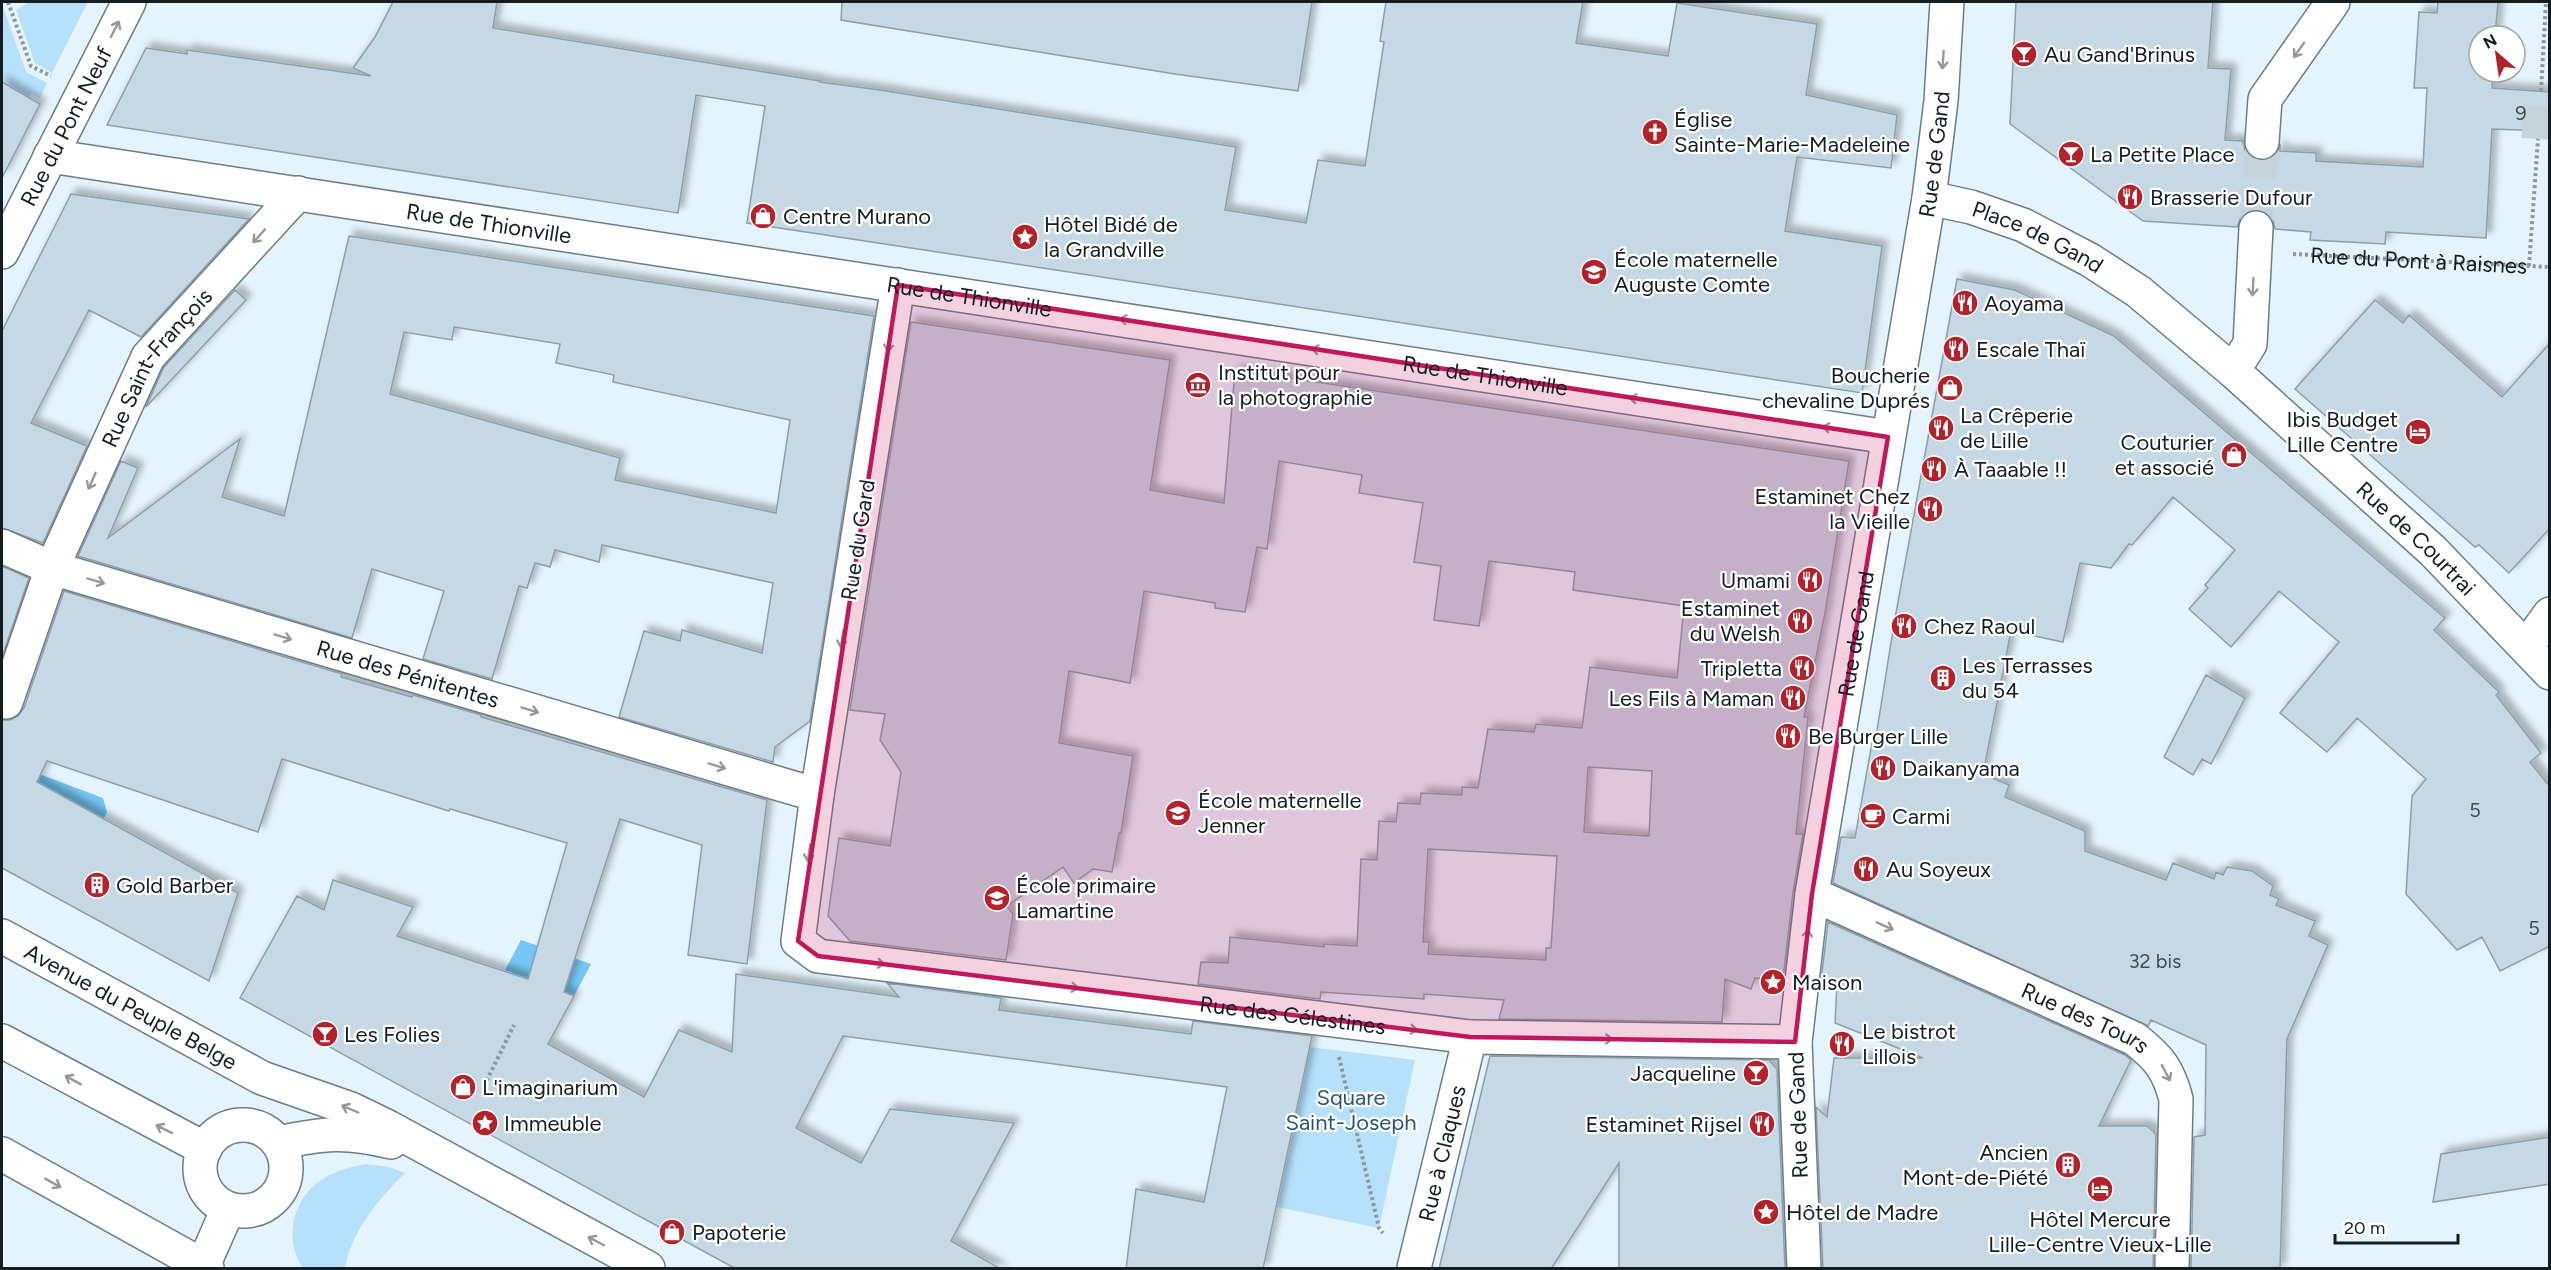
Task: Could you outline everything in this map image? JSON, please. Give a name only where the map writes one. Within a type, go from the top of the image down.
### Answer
[{"type":"street","name":"Rue du Pont Neuf","points":[[2,252],[129,2]]},
{"type":"street","name":"Rue de Gand","points":[[1804,1269],[1795,1042],[1812,894],[1929,198],[1941,101],[1947,2]]},
{"type":"street","points":[[2262,142],[2265,99],[2333,2]]},
{"type":"street","name":"Rue de Thionville","points":[[50,156],[1888,436]]},
{"type":"street","name":"Rue Saint-François","points":[[6,702],[52,568],[148,357],[298,193]]},
{"type":"street","name":"Place de Gand","points":[[1929,198],[1971,207],[2022,225],[2090,260],[2139,292]]},
{"type":"street","points":[[2233,371],[2250,344],[2255,240]]},
{"type":"street","name":"Rue du Gard","points":[[798,940],[817,795],[898,285]]},
{"type":"street","name":"Rue de Courtrai","points":[[2139,292],[2233,371],[2433,550],[2550,673]]},
{"type":"street","name":"Rue des Pénitentes","points":[[2,546],[52,568],[817,795]]},
{"type":"street","points":[[2526,647],[2550,614]]},
{"type":"street","name":"Rue des Tours","points":[[1812,894],[2135,1039],[2156,1055],[2169,1076],[2176,1099],[2172,1269]]},
{"type":"street","name":"Avenue du Peuple Belge","points":[[2,936],[262,1078],[351,1109],[388,1127],[648,1269]]},
{"type":"street","name":"Rue des Célestines","points":[[798,940],[818,956],[1470,1036],[1795,1042]]},
{"type":"street","name":"Rue à Claques","points":[[1414,1269],[1470,1036]]},
{"type":"street","points":[[2,1041],[124,1108],[205,1149]]},
{"type":"street","name":"Avenue du Peuple Belge","points":[[228,1209],[250,1211],[263,1206],[279,1191],[286,1170],[284,1156],[275,1141],[271,1103],[262,1078]]},
{"type":"street","points":[[2,1154],[205,1267],[228,1209],[216,1201],[203,1184],[201,1163],[205,1149],[218,1134],[236,1126],[255,1128],[275,1141]]},
{"type":"street","name":"Avenue du Peuple Belge","points":[[275,1141],[322,1134],[351,1134],[401,1145],[448,1160]]},
{"type":"path","points":[[8,2],[31,66],[84,92]]},
{"type":"path","points":[[2541,91],[2546,2]]},
{"type":"path","name":"Rue du Pont à Raisnes","points":[[2255,240],[2529,266],[2538,139]]},
{"type":"path","points":[[2529,266],[2550,267]]},
{"type":"path","points":[[1343,1021],[1338,1050],[1379,1228]]},
{"type":"path","points":[[484,1086],[514,1025]]},
{"type":"highlighted area","points":[[898,285],[1888,437],[1812,894],[1795,1042],[1470,1037],[818,956],[798,941]]},
{"type":"green space","points":[[29,2],[88,2],[52,73],[35,63],[16,10]]},
{"type":"green space","points":[[2,4],[26,72],[47,83],[40,98],[31,94],[26,103],[4,91]]},
{"type":"green space","name":"Square Saint-Joseph","points":[[1310,1047],[1415,1060],[1379,1228],[1277,1207]]},
{"type":"green space","points":[[366,1164],[389,1167],[405,1173],[385,1194],[360,1228],[348,1254],[345,1268],[303,1268],[293,1244],[293,1231],[299,1206],[306,1194],[331,1175]]},
{"type":"water","points":[[2,760],[103,798],[107,812],[101,824],[2,792],[5,785],[2,783]]},
{"type":"water","points":[[521,940],[591,964],[574,996],[505,970]]},
{"type":"building","points":[[393,2],[497,2],[493,28],[1236,147],[1225,210],[1306,223],[1318,160],[1365,166],[1384,42],[1380,41],[1386,2],[1583,2],[1576,43],[1668,56],[1677,3],[1817,24],[1806,95],[1897,115],[1891,168],[1797,157],[1785,231],[1882,246],[1862,393],[747,223],[765,106],[696,95],[678,213],[107,125],[146,48],[187,54],[187,50],[371,76],[353,68],[375,37]]},
{"type":"building","points":[[842,2],[1312,2],[1298,91],[1175,74],[841,20]]},
{"type":"building","points":[[2016,2],[2213,2],[2208,68],[2231,69],[2225,140],[2243,141],[2245,151],[2252,158],[2260,161],[2271,159],[2277,153],[2280,144],[2280,151],[2316,153],[2316,161],[2423,167],[2427,88],[2414,88],[2419,12],[2437,13],[2438,2],[2498,2],[2496,24],[2467,24],[2467,84],[2492,84],[2492,88],[2550,92],[2550,131],[2492,129],[2486,238],[2386,232],[2385,244],[2310,240],[2311,232],[2275,229],[2273,220],[2267,213],[2256,209],[2241,217],[2237,227],[2143,221],[2010,124]]},
{"type":"building","points":[[2,82],[40,104],[2,178]]},
{"type":"building","points":[[71,194],[249,219],[141,337],[89,310],[31,423],[87,446],[43,543],[2,528],[2,331]]},
{"type":"building","points":[[349,236],[874,316],[810,721],[775,747],[773,762],[619,717],[644,631],[680,641],[682,630],[762,653],[773,583],[602,545],[599,562],[555,550],[550,567],[535,563],[527,588],[519,586],[492,679],[423,659],[444,591],[372,569],[352,638],[78,556],[121,461],[138,468],[108,538],[240,439],[222,497],[284,516]],"holes":[[[454,327],[560,344],[556,363],[614,375],[613,382],[790,420],[776,513],[615,480],[620,458],[390,394],[404,332],[452,340]]]},
{"type":"building","points":[[1957,279],[2015,290],[2114,336],[2445,618],[2434,630],[2499,692],[2496,695],[2541,753],[2530,762],[2550,787],[2550,946],[2500,971],[2482,937],[2457,950],[2406,894],[2412,796],[2426,779],[2357,718],[2327,752],[2280,713],[2339,642],[2279,591],[2231,647],[2189,609],[2208,588],[2205,585],[2235,550],[2173,497],[2132,545],[2129,544],[2111,568],[2080,563],[2063,642],[2011,631],[1983,774],[2009,785],[2005,797],[2085,831],[2085,851],[2166,880],[2173,863],[2214,879],[2216,872],[2223,875],[2227,867],[2252,871],[2273,886],[2270,895],[2279,899],[2276,905],[2315,921],[2309,936],[2328,945],[2287,1039],[2280,1269],[2191,1269],[2194,1137],[2205,1135],[2206,1045],[2151,1020],[2148,1026],[1833,883],[1841,837],[1855,838],[1872,743],[1875,743],[1894,624]]},
{"type":"building","points":[[235,290],[246,300],[146,407],[164,367]]},
{"type":"building","points":[[2375,300],[2403,323],[2409,315],[2502,397],[2550,343],[2550,528],[2509,573],[2479,545],[2475,547],[2295,389]]},
{"type":"building","points":[[911,322],[1170,360],[1150,490],[1224,503],[1235,370],[1849,461],[1825,613],[1804,717],[1808,717],[1796,834],[1803,834],[1793,892],[1783,979],[1755,978],[1751,989],[1725,979],[1722,1022],[1499,1019],[1504,1000],[1424,994],[1424,999],[1321,992],[1320,999],[1198,984],[1201,962],[1228,963],[1230,937],[1324,947],[1324,944],[1357,946],[1361,859],[1377,860],[1379,821],[1396,822],[1398,803],[1420,804],[1421,793],[1462,795],[1462,787],[1478,788],[1488,729],[1534,732],[1536,724],[1582,728],[1590,667],[1677,678],[1684,606],[1573,590],[1575,572],[1489,561],[1479,626],[1434,620],[1441,566],[1414,562],[1423,503],[1359,493],[1362,475],[1279,461],[1267,549],[1257,547],[1245,612],[1215,608],[1215,603],[1144,591],[1130,683],[1069,671],[1059,743],[1133,756],[1121,833],[1119,833],[1112,872],[1093,869],[1074,883],[1063,867],[1007,906],[1013,914],[1006,960],[850,941],[828,916],[839,838],[890,846],[901,772],[880,740],[885,714],[850,710]],"holes":[[[1588,767],[1652,771],[1649,836],[1584,832]],[[1428,849],[1557,856],[1551,948],[1546,948],[1546,960],[1428,954],[1429,942],[1423,942]]]},
{"type":"building","points":[[2,566],[29,578],[2,657]]},
{"type":"building","points":[[64,591],[342,674],[341,677],[412,697],[413,695],[767,800],[747,964],[688,955],[702,845],[620,819],[564,992],[574,996],[548,1044],[644,1097],[679,1030],[732,1052],[736,974],[899,997],[887,983],[1001,998],[999,1010],[1191,1034],[1193,1021],[1312,1036],[1263,1269],[1126,1269],[1136,1189],[1204,1202],[1227,1087],[843,1036],[796,1128],[861,1163],[890,1109],[1014,1123],[951,1241],[1001,1269],[736,1269],[240,998],[297,896],[324,910],[333,880],[413,907],[397,936],[528,979],[567,843],[450,809],[449,811],[282,759],[258,832],[47,761],[37,782],[238,893],[209,981],[2,868],[2,720],[10,720],[18,716],[24,708]]},
{"type":"building","points":[[2206,675],[2245,698],[2211,764],[2202,759],[2193,775],[2164,757]]},
{"type":"building","points":[[1828,922],[2125,1055],[2131,1060],[2099,1126],[2147,1126],[2156,1134],[2153,1269],[1823,1269],[1816,1107],[1827,1117],[1834,1058],[1923,1058],[1835,1023],[1837,983],[1821,982]]},
{"type":"building","points":[[1490,1056],[1769,1060],[1777,1069],[1785,1269],[1619,1269],[1619,1163],[1551,1269],[1439,1269]]},
{"type":"building","points":[[2550,1137],[2550,1184],[2433,1202],[2441,1154]]},
{"type":"tunnel","points":[[2538,139],[2541,91]]},
{"type":"tunnel","points":[[2256,228],[2262,142]]},
{"type":"place","name":"Au Gand'Brinus","points":[[2024,54]]},
{"type":"place","name":"Église Sainte-Marie-Madeleine","points":[[1655,132]]},
{"type":"place","name":"La Petite Place","points":[[2071,154]]},
{"type":"place","name":"Brasserie Dufour","points":[[2130,197]]},
{"type":"place","name":"Centre Murano","points":[[763,216]]},
{"type":"place","name":"Hôtel Bidé de la Grandville","points":[[1025,237]]},
{"type":"place","name":"École maternelle Auguste Comte","points":[[1594,272]]},
{"type":"place","name":"Aoyama","points":[[1965,303]]},
{"type":"place","name":"Escale Thaï","points":[[1956,349]]},
{"type":"place","name":"Institut pour la photographie","points":[[1198,385]]},
{"type":"place","name":"Boucherie chevaline Duprés","points":[[1950,388]]},
{"type":"place","name":"La Crêperie de Lille","points":[[1941,428]]},
{"type":"place","name":"Ibis Budget Lille Centre","points":[[2418,432]]},
{"type":"place","name":"Couturier et associé","points":[[2234,455]]},
{"type":"place","name":"À Taaable !!","points":[[1934,469]]},
{"type":"place","name":"Estaminet Chez la Vieille","points":[[1930,509]]},
{"type":"place","name":"Umami","points":[[1810,580]]},
{"type":"place","name":"Estaminet du Welsh","points":[[1800,621]]},
{"type":"place","name":"Chez Raoul","points":[[1904,626]]},
{"type":"place","name":"Tripletta","points":[[1802,668]]},
{"type":"place","name":"Les Terrasses du 54","points":[[1943,678]]},
{"type":"place","name":"Les Fils à Maman","points":[[1793,698]]},
{"type":"place","name":"Be Burger Lille","points":[[1788,736]]},
{"type":"place","name":"Daikanyama","points":[[1883,768]]},
{"type":"place","name":"École maternelle Jenner","points":[[1178,813]]},
{"type":"place","name":"Carmi","points":[[1873,816]]},
{"type":"place","name":"Au Soyeux","points":[[1866,869]]},
{"type":"place","name":"Gold Barber","points":[[97,885]]},
{"type":"place","name":"École primaire Lamartine","points":[[997,898]]},
{"type":"place","name":"Maison","points":[[1773,982]]},
{"type":"place","name":"Les Folies","points":[[325,1034]]},
{"type":"place","name":"Le bistrot Lillois","points":[[1842,1044]]},
{"type":"place","name":"Jacqueline","points":[[1756,1073]]},
{"type":"place","name":"L'imaginarium","points":[[463,1087]]},
{"type":"place","name":"Immeuble","points":[[485,1123]]},
{"type":"place","name":"Estaminet Rijsel","points":[[1762,1124]]},
{"type":"place","name":"Ancien Mont-de-Piété","points":[[2068,1165]]},
{"type":"place","name":"Hôtel Mercure Lille-Centre Vieux-Lille","points":[[2100,1189]]},
{"type":"place","name":"Hôtel de Madre","points":[[1766,1212]]},
{"type":"place","name":"Papoterie","points":[[672,1232]]}]
